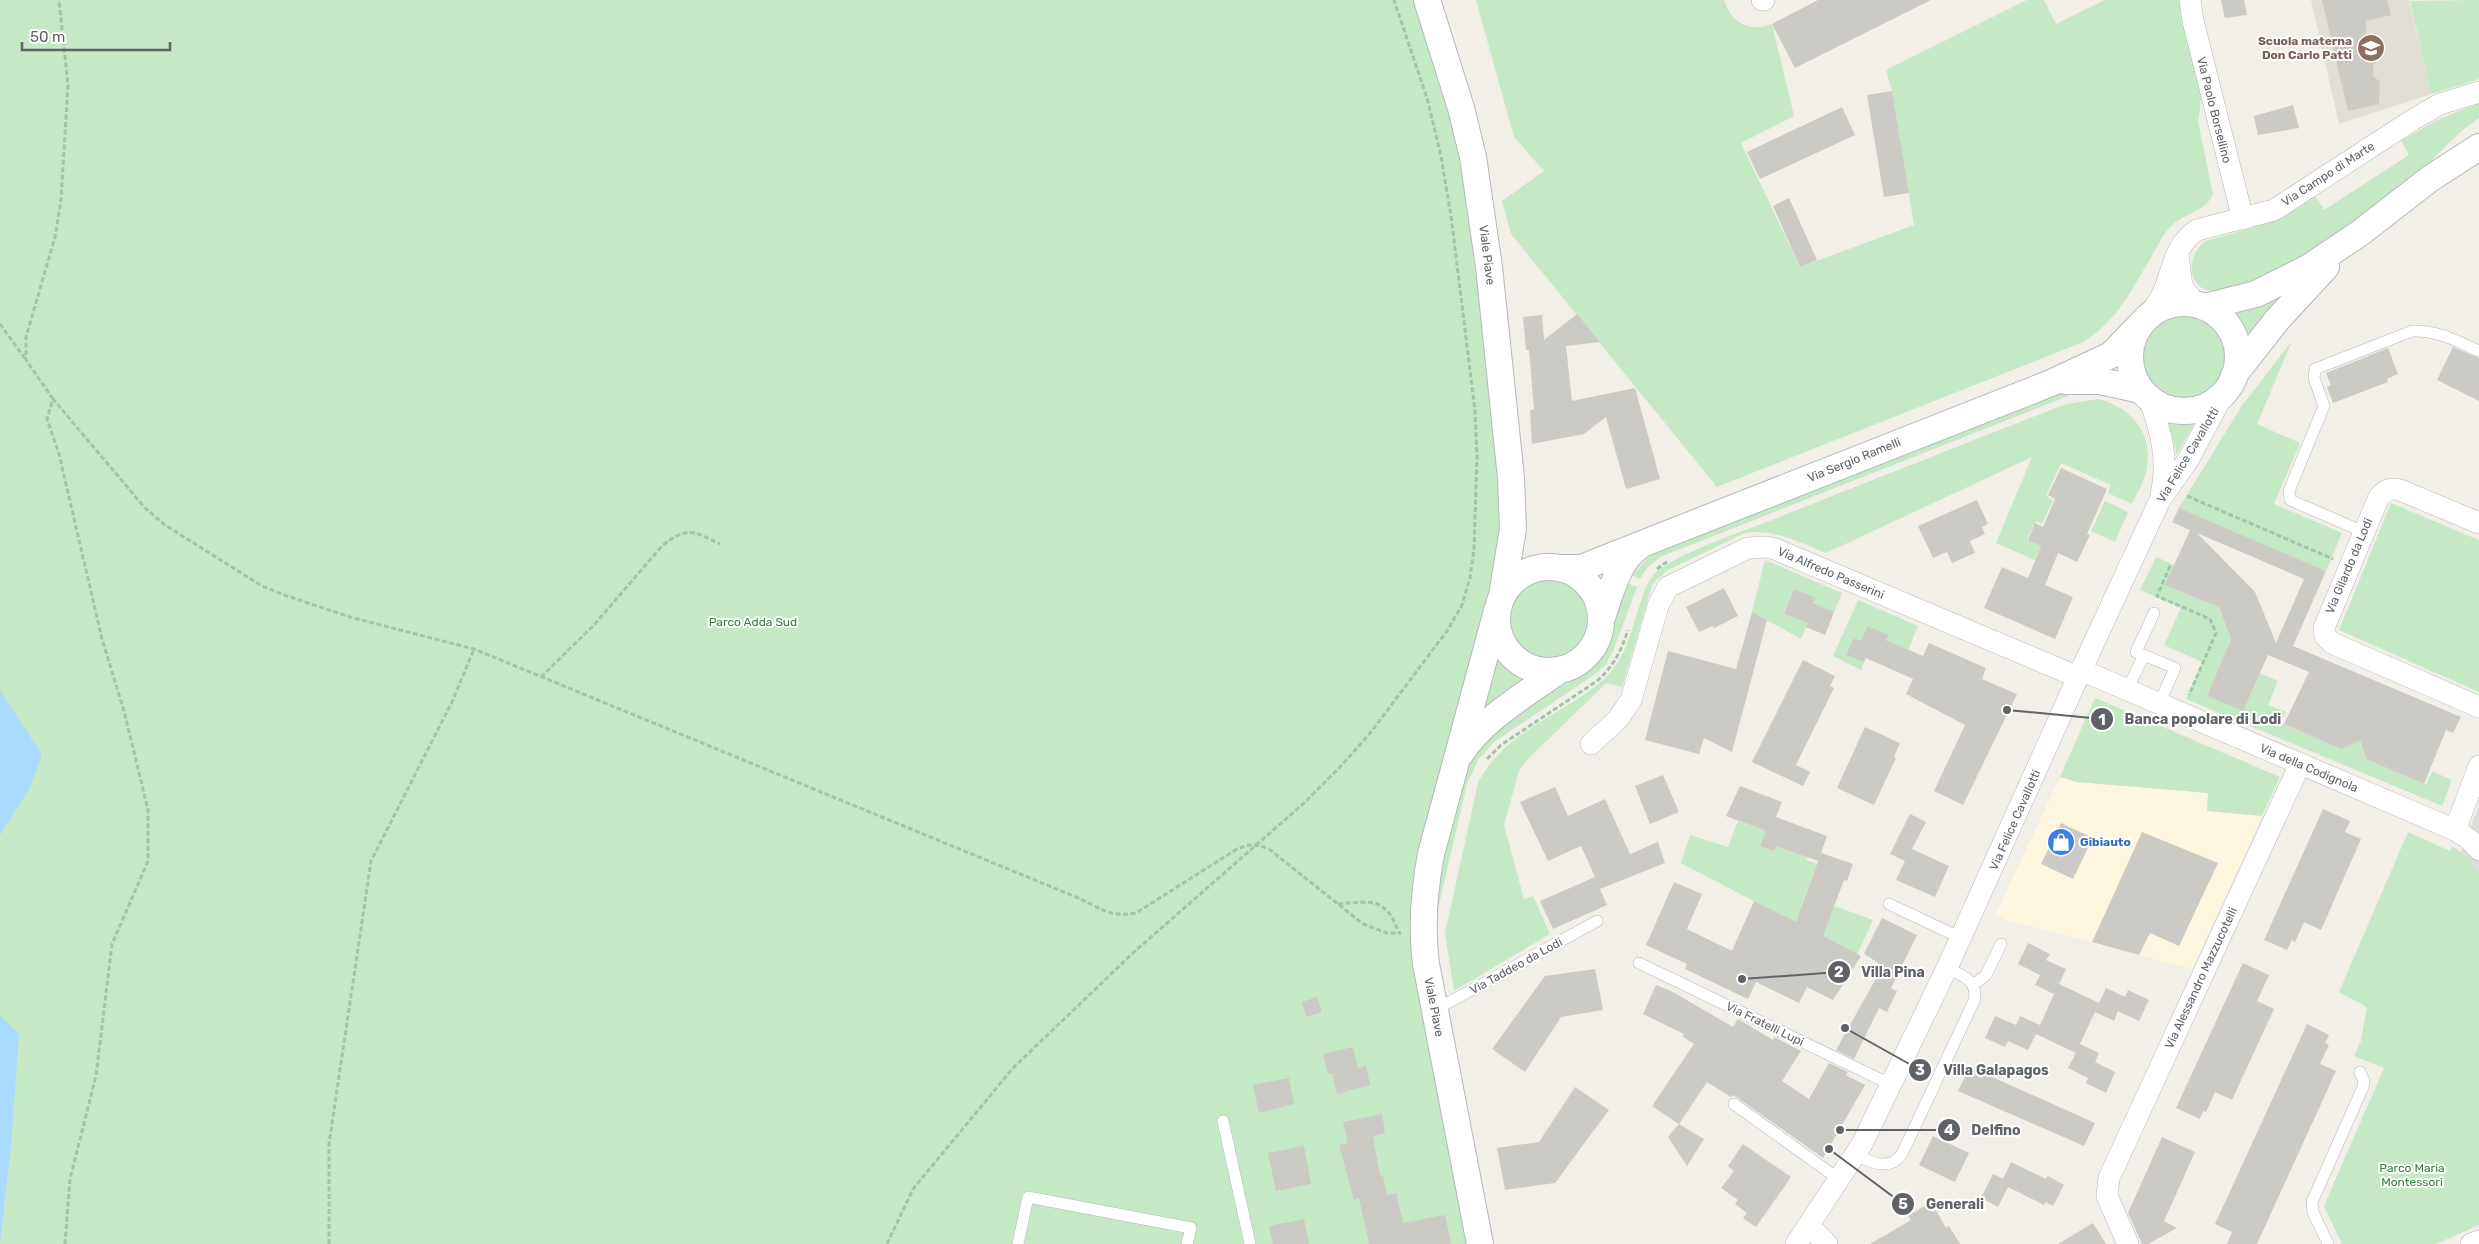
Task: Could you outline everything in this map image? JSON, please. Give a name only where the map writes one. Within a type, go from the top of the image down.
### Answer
[{"type":"street","name":"Viale Piave","points":[[1427,0],[1461,108],[1473,157],[1490,276],[1507,437],[1513,517],[1509,562],[1500,603],[1453,769],[1411,933],[1435,1010],[1480,1244]]},
{"type":"street","name":"Via Paolo Borsellino","points":[[2190,0],[2220,137],[2243,219]]},
{"type":"street","name":"Via Campo di Marte","points":[[2144,321],[2163,295],[2178,250],[2188,236],[2197,230],[2274,210],[2440,104],[2479,92]]},
{"type":"street","name":"Via Felice Cavallotti","points":[[2144,321],[2168,305],[2200,305],[2256,294],[2278,285],[2308,268],[2360,233],[2432,178],[2479,147]]},
{"type":"street","name":"Via Felice Cavallotti","points":[[1796,1244],[1856,1154],[1892,1085],[1961,938],[2079,674],[2160,500],[2188,460],[2230,383],[2277,320],[2360,233]]},
{"type":"street","points":[[2178,250],[2182,286],[2200,305]]},
{"type":"street","name":"Via Felice Cavallotti","points":[[2145,394],[2162,406],[2183,410],[2199,408],[2209,404],[2230,383],[2237,351],[2232,333],[2216,313],[2200,305]]},
{"type":"street","points":[[2144,321],[2130,351],[2130,363],[2133,375],[2145,394],[2164,447],[2165,473],[2160,500]]},
{"type":"street","name":"Via Sergio Ramelli","points":[[1554,568],[1581,568],[2051,383],[2111,356],[2144,321]]},
{"type":"street","name":"Via Sergio Ramelli","points":[[2051,383],[2085,379],[2145,394]]},
{"type":"street","name":"Via Gilardo da Lodi","points":[[2479,523],[2393,488],[2382,494],[2325,622],[2324,633],[2327,639],[2479,707]]},
{"type":"street","name":"Viale Piave","points":[[1453,769],[1461,752],[1476,733],[1558,671],[1575,664],[1589,653],[1598,637],[1601,620],[1598,602],[1589,586],[1576,574],[1540,562],[1519,539],[1513,517]]},
{"type":"street","name":"Via Sergio Ramelli","points":[[1601,620],[1625,560],[1638,548],[1657,538]]},
{"type":"street","name":"Via Alfredo Passerini","points":[[1591,744],[1618,719],[1631,700],[1658,606],[1668,587],[1748,548],[1757,546],[1775,550],[2079,674]]},
{"type":"street","name":"Viale Piave","points":[[1554,568],[1535,569],[1522,575],[1511,584],[1500,603],[1497,628],[1502,643],[1512,657],[1526,666],[1542,671],[1558,671]]},
{"type":"street","name":"Via della Codignola","points":[[2079,674],[2127,690],[2455,830],[2469,839],[2479,850]]},
{"type":"street","name":"Via Alessandro Mazzucotelli","points":[[2128,1244],[2107,1194],[2109,1178],[2300,764]]},
{"type":"street","points":[[2455,830],[2479,766]]},
{"type":"street","points":[[1809,1226],[1827,1244]]},
{"type":"street","points":[[2471,1244],[2479,1241]]},
{"type":"lane","points":[[2364,532],[2290,500],[2289,491],[2324,406],[2314,378],[2315,368],[2412,331],[2422,331],[2448,337],[2479,352]]},
{"type":"lane","points":[[2154,613],[2136,652],[2175,668],[2159,704]]},
{"type":"lane","points":[[2127,690],[2144,655]]},
{"type":"lane","points":[[1889,904],[1961,938]]},
{"type":"lane","name":"Via Taddeo da Lodi","points":[[1435,1010],[1596,920]]},
{"type":"lane","points":[[1973,985],[1984,978],[2001,944]]},
{"type":"lane","name":"Via Fratelli Lupi","points":[[1639,963],[1892,1085]]},
{"type":"lane","points":[[1856,1154],[1881,1164],[1894,1162],[1902,1154],[1974,1001],[1975,992],[1973,985],[1964,976],[1947,968]]},
{"type":"lane","points":[[2328,1244],[2313,1212],[2312,1202],[2363,1087],[2364,1081],[2360,1072]]},
{"type":"lane","points":[[1734,1104],[1840,1180]]},
{"type":"lane","points":[[1223,1121],[1250,1244]]},
{"type":"lane","points":[[1018,1244],[1028,1198],[1190,1228],[1187,1244]]},
{"type":"path","points":[[26,360],[26,337],[55,237],[61,200],[68,85],[59,0]]},
{"type":"path","points":[[887,1244],[913,1189],[1012,1068],[1134,952],[1303,804],[1371,732],[1447,631],[1462,604],[1470,578],[1474,540],[1477,457],[1475,410],[1459,274],[1441,156],[1427,98],[1394,0]]},
{"type":"path","points":[[0,324],[53,399],[144,508],[165,525],[262,586],[350,617],[474,649],[1118,916],[1136,913],[1234,851],[1245,846],[1257,844],[1269,849],[1363,924],[1374,930],[1411,933]]},
{"type":"path","points":[[53,399],[47,419],[59,454],[102,639],[129,728],[148,810],[148,861],[112,944],[96,1076],[70,1179],[65,1244]]},
{"type":"path","points":[[2187,488],[2183,495],[2349,566]]},
{"type":"path","points":[[541,677],[571,649],[672,538],[684,532],[696,532],[720,544]]},
{"type":"path","points":[[1653,572],[1664,562],[1674,558]]},
{"type":"path","points":[[2170,566],[2157,596],[2210,619],[2216,633],[2181,713]]},
{"type":"path","points":[[1483,763],[1501,746],[1598,681],[1610,670],[1619,655],[1631,621]]},
{"type":"path","points":[[329,1244],[329,1144],[371,860],[452,702],[474,649]]},
{"type":"path","points":[[1338,904],[1367,902],[1382,905],[1411,933]]},
{"type":"shaded area","name":"Scuola materna Don Carlo Patti","points":[[2311,0],[2409,0],[2431,94],[2339,124]]},
{"type":"shaded area","points":[[2060,777],[2077,782],[2208,793],[2207,811],[2262,816],[2192,969],[2007,920],[1996,914]]},
{"type":"shaded area","points":[[2479,805],[2479,871],[2461,852]]},
{"type":"green space","name":"Parco Adda Sud","points":[[0,0],[1419,0],[1456,109],[1503,472],[1496,589],[1424,858],[1469,1244],[0,1244]]},
{"type":"green space","points":[[1476,0],[1724,0],[1731,15],[1742,24],[1756,27],[1772,24],[1794,116],[1741,143],[1800,267],[1914,225],[1892,91],[1886,70],[2027,0],[2044,0],[2056,24],[2105,0],[2183,0],[2202,93],[2198,122],[2213,194],[2205,205],[2169,228],[2115,314],[2095,334],[2083,342],[1717,487],[1511,234],[1502,201],[1544,171],[1514,137]]},
{"type":"green space","points":[[2479,0],[2479,79],[2431,94],[2410,1]]},
{"type":"green space","points":[[2479,103],[2479,118],[2459,134],[2428,164],[2352,225],[2303,259],[2267,276],[2220,291],[2211,291],[2203,288],[2193,277],[2192,261],[2199,247],[2206,241],[2271,222],[2315,196],[2324,210],[2409,155],[2401,141],[2435,121]]},
{"type":"green space","points":[[2307,272],[2244,348],[2241,333],[2226,310]]},
{"type":"green space","points":[[2184,312],[2201,315],[2216,325],[2226,340],[2229,357],[2226,374],[2216,389],[2201,399],[2184,402],[2167,399],[2152,389],[2142,374],[2139,357],[2142,340],[2152,325],[2167,315]]},
{"type":"green space","points":[[2292,341],[2257,424],[2300,443],[2274,504],[2342,533],[2326,571],[2179,508],[2241,407]]},
{"type":"green space","points":[[2066,387],[2073,394],[1660,557],[1647,568],[1640,579],[1632,575],[1658,548]]},
{"type":"green space","points":[[2098,399],[2120,408],[2137,423],[2143,432],[2148,455],[2145,477],[2132,504],[2108,493],[2111,485],[2061,463],[2046,496],[2053,500],[2042,524],[2036,521],[2027,539],[2041,546],[2035,560],[1996,543],[2032,457],[1826,553],[1777,534],[1745,533],[1668,570],[1653,583],[1622,687],[1606,683],[1526,761],[1519,771],[1504,825],[1524,899],[1533,896],[1550,934],[1454,991],[1445,933],[1478,783],[1503,749],[1535,725],[1587,692],[1612,671],[1623,653],[1649,580],[1654,574],[1675,560],[1724,538],[2048,411],[2067,404]]},
{"type":"green space","points":[[2164,411],[2183,414],[2201,412],[2177,454]]},
{"type":"green space","points":[[2105,501],[2128,512],[2115,542],[2091,531]]},
{"type":"green space","points":[[2391,503],[2479,540],[2479,692],[2339,630]]},
{"type":"green space","points":[[2156,557],[2174,565],[2166,585],[2219,607],[2231,639],[2207,696],[2243,711],[2260,673],[2278,681],[2268,705],[2286,712],[2281,723],[2341,749],[2362,733],[2366,759],[2426,785],[2432,771],[2452,780],[2442,806],[2186,699],[2202,662],[2164,645],[2181,608],[2140,590]]},
{"type":"green space","points":[[1765,560],[1842,593],[1834,612],[1813,603],[1815,598],[1794,589],[1784,614],[1808,623],[1801,639],[1752,612]]},
{"type":"green space","points":[[1541,577],[1557,577],[1573,584],[1584,595],[1591,611],[1588,635],[1579,649],[1573,654],[1557,661],[1541,661],[1525,654],[1514,643],[1507,627],[1507,611],[1514,595],[1525,584]]},
{"type":"green space","points":[[1627,583],[1637,587],[1613,651],[1606,664],[1594,675],[1494,742],[1478,760],[1467,784],[1437,913],[1434,885],[1464,770],[1496,730],[1554,690],[1586,671],[1598,660],[1606,649],[1619,601]]},
{"type":"green space","points":[[1858,600],[1918,626],[1908,650],[1887,640],[1888,635],[1867,626],[1861,641],[1854,638],[1847,654],[1864,662],[1861,670],[1833,656]]},
{"type":"green space","points":[[1496,643],[1514,666],[1531,674],[1473,733]]},
{"type":"green space","points":[[2095,698],[2280,777],[2262,816],[2207,811],[2208,793],[2077,782],[2060,777]]},
{"type":"green space","points":[[1738,821],[1766,831],[1761,846],[1774,851],[1776,846],[1807,857],[1807,860],[1817,864],[1801,907],[1830,918],[1834,906],[1873,920],[1857,955],[1681,863],[1690,835],[1728,847]]},
{"type":"green space","name":"Parco Maria Montessori","points":[[2408,832],[2450,851],[2452,846],[2466,856],[2479,871],[2479,1225],[2436,1244],[2342,1244],[2324,1206],[2384,1068],[2354,1056],[2361,1041],[2367,1007],[2339,992]]},
{"type":"water","points":[[0,690],[42,755],[29,789],[0,835]]},
{"type":"water","points":[[0,1015],[19,1034],[11,1146],[0,1244]]},
{"type":"building","points":[[1818,0],[1931,0],[1795,68],[1772,24]]},
{"type":"building","points":[[2221,0],[2244,0],[2247,15],[2225,18]]},
{"type":"building","points":[[2322,0],[2387,0],[2391,15],[2366,21],[2366,46],[2374,51],[2373,77],[2380,81],[2379,104],[2348,111]]},
{"type":"building","points":[[1892,91],[1909,193],[1884,197],[1867,95]]},
{"type":"building","points":[[2293,105],[2299,128],[2258,135],[2254,116]]},
{"type":"building","points":[[1842,107],[1855,135],[1760,179],[1747,152]]},
{"type":"building","points":[[1789,198],[1817,260],[1800,267],[1773,206]]},
{"type":"building","points":[[1577,314],[1600,342],[1566,346],[1572,401],[1635,388],[1660,479],[1626,489],[1606,417],[1584,434],[1532,444],[1530,410],[1534,409],[1529,350],[1526,350],[1523,317],[1542,315],[1544,340]]},
{"type":"building","points":[[2453,347],[2479,358],[2479,401],[2437,380]]},
{"type":"building","points":[[2388,348],[2398,374],[2387,379],[2388,382],[2333,403],[2327,387],[2331,385],[2326,373]]},
{"type":"building","points":[[2061,468],[2107,489],[2087,534],[2090,535],[2077,562],[2058,553],[2045,585],[2073,597],[2055,639],[1984,608],[2002,567],[2028,578],[2041,546],[2028,540],[2035,523],[2043,527],[2055,499],[2048,495]]},
{"type":"building","points":[[1977,500],[1988,524],[1982,527],[1985,534],[1970,541],[1975,553],[1952,563],[1947,552],[1933,558],[1918,526]]},
{"type":"building","points":[[2179,508],[2326,571],[2293,646],[2461,717],[2453,733],[2446,730],[2424,784],[2366,759],[2361,740],[2341,749],[2284,724],[2309,672],[2268,655],[2243,711],[2207,696],[2231,639],[2219,607],[2165,585],[2190,530],[2172,522]],"holes":[[[2197,533],[2304,579],[2276,643],[2255,592]]]},
{"type":"building","points":[[1724,588],[1738,616],[1714,628],[1713,626],[1699,632],[1686,607]]},
{"type":"building","points":[[1794,589],[1816,598],[1813,603],[1834,612],[1825,635],[1806,627],[1808,623],[1784,614]]},
{"type":"building","points":[[1752,612],[1767,620],[1732,752],[1704,738],[1699,754],[1645,740],[1668,651],[1736,669]]},
{"type":"building","points":[[1867,626],[1889,635],[1886,640],[1923,656],[1929,643],[1986,668],[1982,679],[2017,694],[1963,805],[1934,791],[1965,725],[1906,694],[1913,679],[1866,658],[1864,662],[1846,655],[1854,638],[1861,641]]},
{"type":"building","points":[[1803,660],[1835,676],[1830,686],[1834,688],[1796,765],[1810,772],[1803,786],[1752,762]]},
{"type":"building","points":[[1865,727],[1900,743],[1894,757],[1896,758],[1874,805],[1837,788]]},
{"type":"building","points":[[1663,775],[1679,812],[1650,824],[1635,786]]},
{"type":"building","points":[[1740,786],[1782,802],[1776,817],[1827,836],[1818,861],[1776,846],[1774,851],[1760,846],[1766,831],[1726,816]]},
{"type":"building","points":[[1555,787],[1568,816],[1605,799],[1630,854],[1658,842],[1665,863],[1600,889],[1607,905],[1553,929],[1540,901],[1595,877],[1581,846],[1548,861],[1520,802]]},
{"type":"building","points":[[2323,809],[2350,821],[2345,832],[2361,839],[2321,930],[2304,922],[2295,942],[2292,940],[2287,950],[2264,940]]},
{"type":"building","points":[[1910,814],[1926,822],[1912,849],[1949,866],[1935,897],[1896,880],[1905,861],[1890,854]]},
{"type":"building","points":[[2061,823],[2093,838],[2073,879],[2041,864]]},
{"type":"building","points":[[2142,832],[2218,863],[2179,946],[2150,933],[2139,955],[2092,942]]},
{"type":"building","points":[[1821,853],[1853,864],[1847,881],[1844,880],[1823,936],[1861,956],[1833,1000],[1807,987],[1799,1003],[1756,982],[1748,999],[1685,969],[1687,964],[1646,945],[1674,882],[1702,894],[1687,929],[1732,951],[1754,901],[1796,922]]},
{"type":"building","points":[[1882,918],[1917,935],[1891,988],[1897,991],[1887,1012],[1879,1008],[1854,1059],[1836,1050],[1883,966],[1864,954]]},
{"type":"building","points":[[2028,943],[2050,954],[2046,960],[2066,969],[2059,984],[2099,1003],[2080,1044],[2099,1053],[2095,1062],[2115,1072],[2106,1093],[2086,1083],[2088,1078],[2068,1068],[2076,1053],[2036,1034],[2028,1050],[2008,1041],[2005,1047],[1985,1038],[1995,1016],[2016,1025],[2020,1016],[2040,1025],[2054,994],[2035,985],[2040,975],[2018,964]]},
{"type":"building","points":[[2243,963],[2269,975],[2257,1001],[2274,1009],[2232,1100],[2215,1092],[2206,1112],[2203,1111],[2200,1119],[2176,1108]]},
{"type":"building","points":[[1595,969],[1603,1010],[1561,1017],[1525,1072],[1492,1049],[1545,976]]},
{"type":"building","points":[[1656,985],[1673,992],[1733,1027],[1738,1019],[1773,1040],[1774,1037],[1801,1051],[1782,1081],[1809,1099],[1829,1063],[1848,1072],[1846,1075],[1865,1085],[1823,1158],[1738,1098],[1732,1095],[1731,1097],[1707,1082],[1679,1124],[1652,1106],[1694,1044],[1682,1036],[1684,1034],[1643,1014]]},
{"type":"building","points":[[2106,988],[2125,997],[2128,990],[2149,1000],[2139,1021],[2118,1011],[2114,1021],[2095,1012]]},
{"type":"building","points":[[1317,997],[1322,1012],[1306,1017],[1302,1002]]},
{"type":"building","points":[[2307,1024],[2329,1035],[2325,1043],[2329,1045],[2320,1064],[2336,1071],[2257,1244],[2227,1244],[2232,1232],[2215,1224]]},
{"type":"building","points":[[1353,1047],[1358,1068],[1366,1066],[1370,1085],[1337,1094],[1332,1073],[1328,1073],[1323,1054]]},
{"type":"building","points":[[1970,1067],[2095,1123],[2084,1146],[1958,1091]]},
{"type":"building","points":[[1289,1078],[1294,1104],[1259,1113],[1253,1085]]},
{"type":"building","points":[[1575,1087],[1609,1110],[1555,1183],[1505,1190],[1497,1148],[1539,1142]]},
{"type":"building","points":[[1382,1114],[1385,1133],[1373,1136],[1380,1176],[1383,1176],[1387,1195],[1396,1193],[1403,1223],[1445,1215],[1451,1244],[1369,1244],[1359,1198],[1354,1200],[1339,1145],[1348,1143],[1343,1122]]},
{"type":"building","points":[[1679,1124],[1704,1139],[1687,1166],[1668,1137]]},
{"type":"building","points":[[1933,1136],[1969,1153],[1955,1182],[1919,1165]]},
{"type":"building","points":[[2162,1137],[2195,1152],[2164,1221],[2177,1228],[2148,1244],[2142,1244],[2128,1213]]},
{"type":"building","points":[[1743,1144],[1791,1177],[1756,1227],[1743,1218],[1747,1213],[1735,1204],[1738,1200],[1721,1188],[1734,1171],[1728,1166]]},
{"type":"building","points":[[1304,1146],[1311,1184],[1276,1191],[1268,1153]]},
{"type":"building","points":[[2011,1162],[2046,1179],[2048,1176],[2064,1185],[2053,1206],[2046,1202],[2044,1205],[2008,1187],[1998,1207],[1981,1198],[1993,1174],[2003,1179]]},
{"type":"building","points":[[1928,1204],[1933,1212],[1936,1210],[1946,1228],[1949,1226],[1960,1244],[1870,1244],[1911,1220],[1908,1216]]},
{"type":"building","points":[[1304,1219],[1309,1244],[1273,1244],[1269,1226]]},
{"type":"building","points":[[2093,1223],[2106,1244],[2058,1244]]},
{"type":"place","name":"Scuola materna Don Carlo Patti","points":[[2371,48]]},
{"type":"place","name":"Banca popolare di Lodi","points":[[2007,710]]},
{"type":"place","name":"Gibiauto","points":[[2061,842]]},
{"type":"place","name":"Villa Pina","points":[[1742,979]]},
{"type":"place","name":"Villa Galapagos","points":[[1845,1028]]},
{"type":"place","name":"Delfino","points":[[1840,1130]]},
{"type":"place","name":"Generali","points":[[1829,1149]]}]
